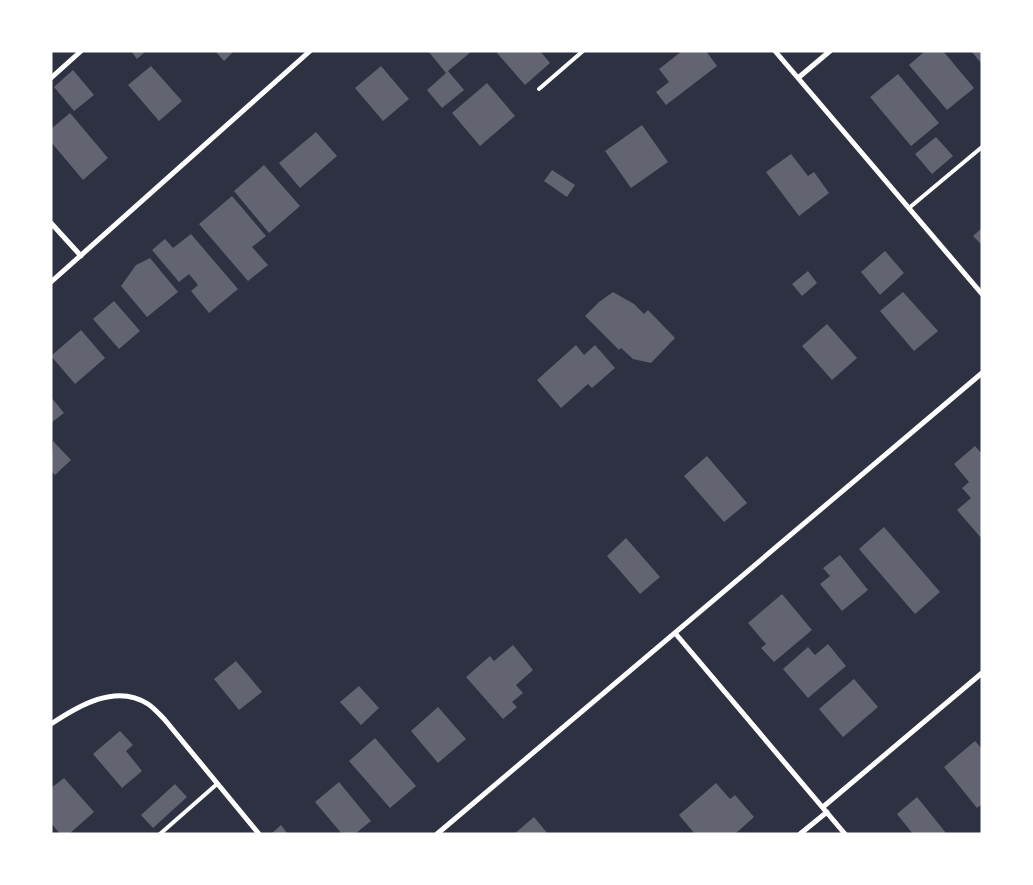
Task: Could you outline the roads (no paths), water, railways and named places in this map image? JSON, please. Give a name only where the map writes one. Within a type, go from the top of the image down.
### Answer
[{"type":"street","points":[[51,78],[81,51]]},
{"type":"street","points":[[51,282],[310,51]]},
{"type":"street","points":[[775,51],[982,294]]},
{"type":"street","points":[[798,78],[830,51]]},
{"type":"street","points":[[51,223],[81,256]]},
{"type":"street","points":[[437,834],[982,373]]},
{"type":"street","points":[[675,633],[846,834]]},
{"type":"street","points":[[800,834],[982,672]]},
{"type":"street","points":[[51,724],[68,712],[95,700],[120,695],[147,704],[165,720],[259,834]]},
{"type":"lane","points":[[539,89],[583,51]]},
{"type":"lane","points":[[909,208],[982,147]]},
{"type":"lane","points":[[160,834],[217,784]]}]
